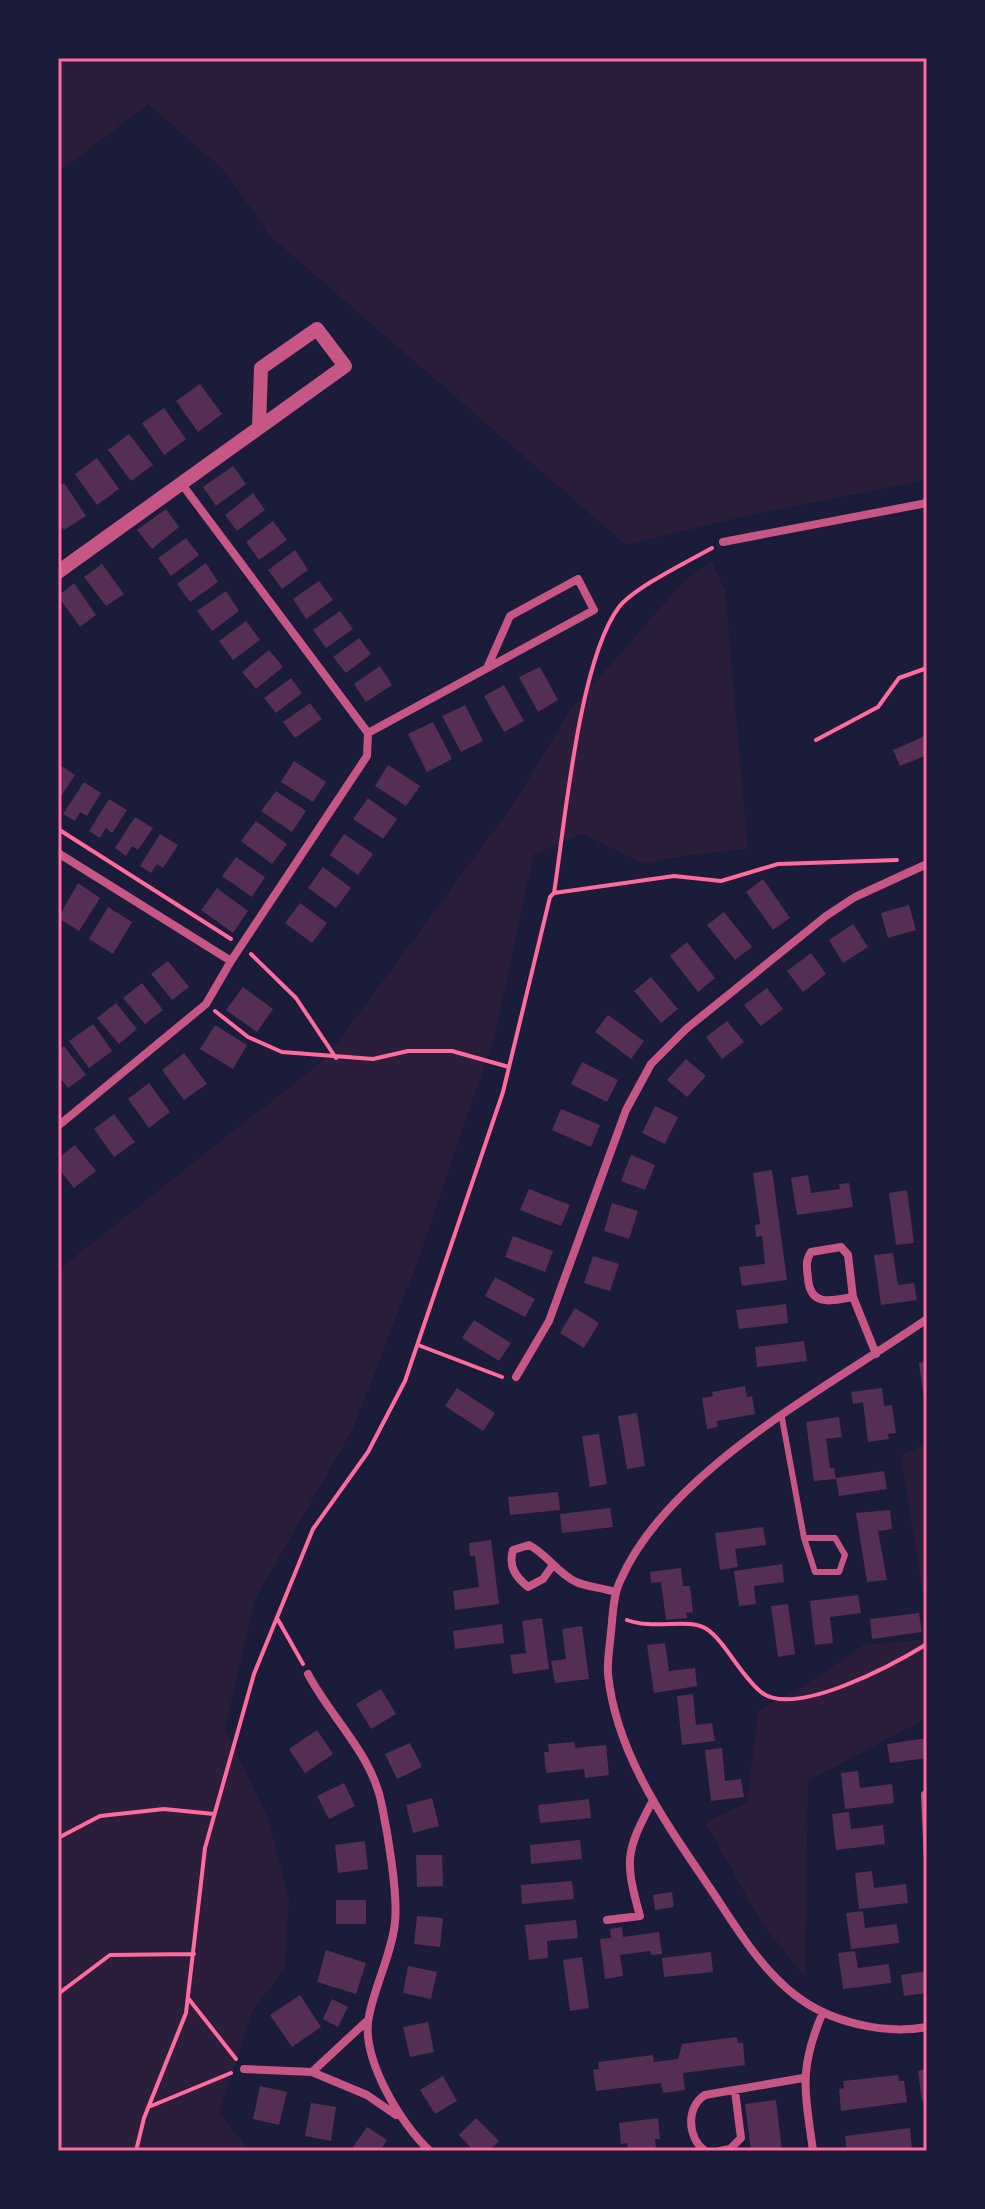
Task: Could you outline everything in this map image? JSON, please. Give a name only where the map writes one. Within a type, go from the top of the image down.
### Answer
[{"type":"street","points":[[58,572],[345,366],[317,329],[261,368],[259,427]]},
{"type":"street","points":[[58,1126],[210,1007],[231,961],[367,756],[368,733],[181,483]]},
{"type":"street","points":[[723,542],[927,503]]},
{"type":"street","points":[[368,733],[594,610],[578,579],[510,616],[487,668]]},
{"type":"street","points":[[58,853],[231,961]]},
{"type":"street","points":[[516,1377],[549,1321],[626,1110],[651,1064],[686,1029],[826,916],[855,897],[927,864]]},
{"type":"street","points":[[853,1297],[824,1302],[816,1299],[810,1292],[808,1282],[807,1259],[811,1252],[841,1247],[848,1255],[853,1297],[876,1354]]},
{"type":"street","points":[[927,1319],[723,1459],[666,1509],[641,1541],[615,1592],[608,1673],[628,1750],[653,1800],[739,1931],[775,1977],[796,1996],[823,2012],[886,2028],[927,2027]]},
{"type":"street","points":[[553,1565],[543,1579],[528,1587],[516,1577],[510,1560],[513,1550],[529,1545],[545,1553],[553,1565],[575,1581],[615,1592]]},
{"type":"street","points":[[308,1674],[319,1695],[362,1754],[382,1803],[395,1922],[368,2020],[378,2068],[398,2116]]},
{"type":"street","points":[[607,1920],[640,1916],[631,1882],[630,1843],[653,1800]]},
{"type":"street","points":[[813,2151],[803,2078],[807,2049],[823,2012]]},
{"type":"street","points":[[312,2072],[368,2020]]},
{"type":"street","points":[[244,2069],[312,2072],[367,2095],[398,2116],[430,2151]]},
{"type":"street","points":[[705,2151],[697,2144],[690,2114],[696,2101],[705,2095],[803,2078]]},
{"type":"street","points":[[720,2151],[730,2149],[741,2138],[735,2091]]},
{"type":"lane","points":[[782,1418],[804,1538],[815,1572],[839,1572],[845,1555],[835,1538],[804,1538]]},
{"type":"lane","points":[[927,1792],[924,1794],[927,1861]]},
{"type":"path","points":[[136,2151],[149,2107],[186,2013],[205,1848],[254,1674],[313,1529],[374,1441],[405,1381],[509,1067],[548,901],[554,893],[592,666],[620,607],[666,574],[723,542]]},
{"type":"path","points":[[603,619],[614,619]]},
{"type":"path","points":[[816,740],[878,707],[899,678],[927,668]]},
{"type":"path","points":[[554,893],[674,876],[721,881],[778,864],[911,860]]},
{"type":"path","points":[[243,964],[250,953]]},
{"type":"path","points":[[203,1018],[220,998]]},
{"type":"path","points":[[210,1007],[248,1037],[282,1052],[373,1059],[408,1051],[452,1051],[509,1067]]},
{"type":"path","points":[[418,1345],[499,1377],[516,1377]]},
{"type":"path","points":[[277,1618],[308,1674]]},
{"type":"path","points":[[621,1631],[621,1618],[646,1627],[702,1626],[718,1637],[736,1667],[764,1695],[792,1698],[823,1693],[880,1673],[927,1644]]},
{"type":"path","points":[[58,1838],[100,1816],[164,1809],[214,1814]]},
{"type":"path","points":[[58,1994],[110,1955],[194,1954]]},
{"type":"path","points":[[149,2107],[244,2069],[188,1998]]},
{"type":"shaded area","points":[[58,58],[927,58],[927,480],[750,515],[626,545],[269,235],[225,171],[148,104],[58,173]]},
{"type":"shaded area","points":[[712,562],[725,590],[748,849],[689,855],[645,864],[582,834],[534,854],[495,1034],[420,1255],[353,1429],[255,1599],[225,1729],[267,1816],[289,1898],[285,1969],[253,2010],[219,2113],[247,2147],[261,2151],[58,2151],[58,1270],[326,1058],[513,805],[569,712],[684,581]]},
{"type":"shaded area","points":[[927,1443],[927,1621],[901,1456]]},
{"type":"shaded area","points":[[927,1639],[927,1718],[808,1781],[805,1977],[761,1922],[705,1822],[747,1803],[758,1711],[797,1690],[864,1645]]},
{"type":"building","points":[[200,384],[222,414],[198,432],[176,401]]},
{"type":"building","points":[[164,408],[186,439],[164,455],[142,423]]},
{"type":"building","points":[[129,434],[153,465],[131,481],[108,450]]},
{"type":"building","points":[[97,458],[119,489],[97,505],[75,474]]},
{"type":"building","points":[[233,466],[246,484],[216,506],[203,487]]},
{"type":"building","points":[[64,483],[86,516],[64,530],[58,522],[58,487]]},
{"type":"building","points":[[253,493],[265,510],[237,531],[225,515]]},
{"type":"building","points":[[166,509],[179,527],[152,549],[137,530]]},
{"type":"building","points":[[273,521],[287,540],[259,560],[246,542]]},
{"type":"building","points":[[186,538],[199,555],[171,576],[158,558]]},
{"type":"building","points":[[295,550],[308,570],[282,589],[268,570]]},
{"type":"building","points":[[206,563],[218,582],[190,602],[177,584]]},
{"type":"building","points":[[102,564],[124,594],[106,606],[84,577]]},
{"type":"building","points":[[319,581],[333,600],[306,619],[293,599]]},
{"type":"building","points":[[74,583],[96,615],[80,627],[58,596]]},
{"type":"building","points":[[226,591],[239,611],[212,631],[197,611]]},
{"type":"building","points":[[340,611],[353,629],[326,648],[313,630]]},
{"type":"building","points":[[246,621],[260,640],[233,660],[219,641]]},
{"type":"building","points":[[359,638],[371,654],[346,673],[333,657]]},
{"type":"building","points":[[269,650],[283,667],[256,689],[242,672]]},
{"type":"building","points":[[380,666],[392,685],[366,702],[354,684]]},
{"type":"building","points":[[540,667],[558,700],[538,712],[519,677]]},
{"type":"building","points":[[291,678],[302,693],[276,713],[264,698]]},
{"type":"building","points":[[504,685],[524,721],[504,732],[484,696]]},
{"type":"building","points":[[310,703],[322,719],[295,738],[283,722]]},
{"type":"building","points":[[465,705],[483,741],[461,752],[442,716]]},
{"type":"building","points":[[433,722],[452,759],[427,772],[408,734]]},
{"type":"building","points":[[927,735],[927,755],[900,766],[893,750]]},
{"type":"building","points":[[294,761],[326,782],[313,802],[281,782]]},
{"type":"building","points":[[58,764],[75,775],[60,798],[58,796]]},
{"type":"building","points":[[388,765],[420,786],[406,806],[375,786]]},
{"type":"building","points":[[84,782],[101,793],[87,816],[80,812],[75,821],[63,814]]},
{"type":"building","points":[[276,791],[306,811],[292,832],[261,811]]},
{"type":"building","points":[[368,798],[397,819],[383,839],[353,819]]},
{"type":"building","points":[[109,799],[127,810],[112,833],[106,828],[100,838],[89,831]]},
{"type":"building","points":[[135,817],[153,828],[138,850],[132,846],[126,856],[115,848]]},
{"type":"building","points":[[256,821],[287,844],[272,864],[241,841]]},
{"type":"building","points":[[160,834],[178,845],[163,868],[157,864],[151,873],[140,866]]},
{"type":"building","points":[[344,834],[373,854],[358,875],[330,855]]},
{"type":"building","points":[[236,857],[265,877],[252,897],[222,876]]},
{"type":"building","points":[[323,867],[351,888],[336,908],[308,888]]},
{"type":"building","points":[[763,879],[790,918],[773,930],[746,892]]},
{"type":"building","points":[[78,883],[100,898],[79,931],[58,918]]},
{"type":"building","points":[[217,888],[248,911],[233,933],[201,910]]},
{"type":"building","points":[[300,903],[327,923],[312,943],[285,923]]},
{"type":"building","points":[[909,905],[916,930],[888,938],[881,913]]},
{"type":"building","points":[[108,907],[132,922],[113,954],[89,939]]},
{"type":"building","points":[[724,912],[752,947],[735,960],[707,925]]},
{"type":"building","points":[[853,924],[868,947],[843,963],[829,940]]},
{"type":"building","points":[[687,942],[715,978],[698,992],[670,956]]},
{"type":"building","points":[[811,953],[826,974],[803,992],[787,971]]},
{"type":"building","points":[[168,961],[189,987],[172,1000],[151,974]]},
{"type":"building","points":[[651,977],[678,1009],[661,1023],[634,991]]},
{"type":"building","points":[[142,983],[163,1010],[145,1024],[123,998]]},
{"type":"building","points":[[243,987],[273,1009],[257,1032],[226,1010]]},
{"type":"building","points":[[767,988],[783,1009],[761,1026],[744,1005]]},
{"type":"building","points":[[116,1003],[137,1029],[119,1044],[97,1018]]},
{"type":"building","points":[[608,1015],[644,1041],[631,1059],[595,1032]]},
{"type":"building","points":[[727,1021],[744,1042],[722,1059],[706,1037]]},
{"type":"building","points":[[93,1024],[112,1051],[89,1068],[69,1041]]},
{"type":"building","points":[[215,1025],[247,1045],[233,1069],[200,1049]]},
{"type":"building","points":[[64,1046],[86,1075],[68,1088],[58,1075],[58,1051]]},
{"type":"building","points":[[184,1053],[207,1084],[184,1100],[162,1070]]},
{"type":"building","points":[[686,1059],[706,1076],[687,1097],[667,1080]]},
{"type":"building","points":[[582,1062],[618,1080],[607,1102],[571,1084]]},
{"type":"building","points":[[149,1083],[170,1112],[149,1128],[128,1099]]},
{"type":"building","points":[[655,1106],[678,1117],[665,1144],[642,1133]]},
{"type":"building","points":[[561,1109],[600,1125],[591,1147],[552,1130]]},
{"type":"building","points":[[114,1114],[135,1142],[114,1157],[94,1129]]},
{"type":"building","points":[[75,1145],[96,1171],[74,1188],[58,1168],[58,1158]]},
{"type":"building","points":[[631,1155],[655,1165],[645,1190],[621,1181]]},
{"type":"building","points":[[772,1170],[787,1280],[742,1286],[739,1267],[765,1264],[762,1236],[756,1237],[755,1225],[760,1224],[753,1173]]},
{"type":"building","points":[[808,1175],[811,1193],[840,1189],[839,1184],[849,1183],[853,1207],[797,1215],[791,1178]]},
{"type":"building","points":[[529,1189],[570,1205],[561,1226],[520,1210]]},
{"type":"building","points":[[907,1190],[914,1243],[896,1245],[889,1193]]},
{"type":"building","points":[[612,1203],[638,1211],[629,1239],[604,1231]]},
{"type":"building","points":[[513,1236],[553,1251],[545,1272],[505,1257]]},
{"type":"building","points":[[893,1253],[898,1285],[914,1283],[917,1300],[881,1305],[874,1255]]},
{"type":"building","points":[[593,1256],[619,1264],[610,1291],[584,1283]]},
{"type":"building","points":[[495,1277],[535,1299],[525,1317],[485,1296]]},
{"type":"building","points":[[786,1304],[788,1323],[739,1329],[736,1310]]},
{"type":"building","points":[[575,1308],[599,1323],[584,1348],[560,1333]]},
{"type":"building","points":[[474,1320],[511,1343],[499,1361],[462,1338]]},
{"type":"building","points":[[804,1341],[807,1361],[757,1367],[755,1347]]},
{"type":"building","points":[[927,1361],[927,1407],[925,1407],[919,1363]]},
{"type":"building","points":[[745,1386],[747,1397],[752,1396],[755,1414],[717,1421],[718,1427],[707,1429],[702,1398],[713,1396],[712,1392]]},
{"type":"building","points":[[457,1388],[495,1413],[483,1431],[445,1406]]},
{"type":"building","points":[[882,1388],[884,1406],[892,1405],[896,1433],[888,1434],[889,1439],[868,1442],[863,1402],[853,1404],[851,1392]]},
{"type":"building","points":[[637,1413],[645,1466],[627,1469],[618,1416]]},
{"type":"building","points":[[839,1417],[842,1437],[826,1439],[830,1468],[834,1468],[836,1479],[814,1481],[806,1422]]},
{"type":"building","points":[[599,1434],[607,1484],[590,1487],[582,1436]]},
{"type":"building","points":[[884,1471],[887,1489],[839,1496],[836,1478]]},
{"type":"building","points":[[558,1492],[560,1510],[510,1515],[508,1497]]},
{"type":"building","points":[[610,1508],[613,1527],[562,1533],[560,1514]]},
{"type":"building","points":[[890,1510],[892,1529],[878,1531],[887,1580],[867,1582],[856,1513]]},
{"type":"building","points":[[763,1527],[766,1545],[735,1549],[738,1567],[720,1570],[715,1533]]},
{"type":"building","points":[[491,1540],[499,1604],[455,1610],[453,1591],[479,1587],[475,1556],[470,1556],[469,1543]]},
{"type":"building","points":[[782,1564],[784,1582],[754,1586],[756,1604],[739,1606],[734,1571]]},
{"type":"building","points":[[681,1568],[683,1586],[690,1586],[693,1612],[686,1613],[687,1618],[666,1620],[661,1582],[651,1583],[650,1572]]},
{"type":"building","points":[[858,1595],[861,1613],[830,1617],[833,1643],[815,1645],[810,1601]]},
{"type":"building","points":[[788,1604],[795,1654],[778,1657],[771,1606]]},
{"type":"building","points":[[919,1613],[922,1632],[872,1639],[870,1619]]},
{"type":"building","points":[[542,1618],[549,1669],[513,1674],[510,1655],[526,1653],[522,1621]]},
{"type":"building","points":[[502,1624],[504,1643],[455,1649],[453,1631]]},
{"type":"building","points":[[582,1626],[589,1679],[555,1683],[551,1661],[566,1659],[562,1629]]},
{"type":"building","points":[[665,1643],[669,1671],[695,1668],[697,1686],[654,1693],[647,1645]]},
{"type":"building","points":[[381,1689],[396,1714],[371,1729],[356,1704]]},
{"type":"building","points":[[693,1694],[696,1725],[712,1723],[715,1741],[682,1745],[677,1696]]},
{"type":"building","points":[[317,1730],[333,1754],[305,1773],[289,1749]]},
{"type":"building","points":[[927,1738],[927,1758],[890,1763],[887,1744]]},
{"type":"building","points":[[574,1742],[575,1748],[606,1745],[609,1775],[585,1778],[584,1769],[546,1773],[544,1752],[549,1752],[548,1744]]},
{"type":"building","points":[[410,1743],[422,1767],[397,1779],[385,1754]]},
{"type":"building","points":[[722,1748],[725,1781],[741,1779],[744,1797],[711,1801],[705,1750]]},
{"type":"building","points":[[858,1771],[860,1788],[892,1784],[894,1803],[845,1809],[841,1773]]},
{"type":"building","points":[[344,1783],[355,1806],[329,1819],[317,1796]]},
{"type":"building","points":[[432,1798],[439,1826],[413,1833],[406,1805]]},
{"type":"building","points":[[589,1799],[591,1818],[540,1823],[538,1805]]},
{"type":"building","points":[[849,1812],[851,1829],[883,1825],[885,1844],[836,1850],[832,1814]]},
{"type":"building","points":[[580,1840],[582,1859],[531,1864],[530,1845]]},
{"type":"building","points":[[365,1841],[368,1869],[338,1873],[335,1845]]},
{"type":"building","points":[[416,1855],[442,1855],[443,1886],[417,1887]]},
{"type":"building","points":[[872,1871],[874,1888],[906,1884],[908,1903],[859,1909],[855,1873]]},
{"type":"building","points":[[572,1881],[574,1899],[522,1904],[521,1885]]},
{"type":"building","points":[[672,1892],[674,1907],[655,1910],[653,1895]]},
{"type":"building","points":[[336,1900],[366,1900],[366,1924],[336,1924]]},
{"type":"building","points":[[863,1911],[865,1928],[897,1924],[899,1943],[851,1949],[846,1913]]},
{"type":"building","points":[[417,1916],[443,1918],[440,1947],[414,1944]]},
{"type":"building","points":[[576,1920],[578,1938],[547,1941],[548,1958],[529,1960],[525,1925]]},
{"type":"building","points":[[622,1927],[623,1937],[659,1932],[662,1954],[651,1955],[650,1951],[620,1955],[623,1976],[605,1979],[600,1939],[611,1938],[610,1929]]},
{"type":"building","points":[[326,1950],[366,1963],[356,1994],[317,1982]]},
{"type":"building","points":[[855,1951],[858,1968],[889,1964],[891,1983],[843,1989],[838,1953]]},
{"type":"building","points":[[711,1952],[713,1972],[664,1977],[662,1958]]},
{"type":"building","points":[[582,1957],[589,2008],[570,2011],[563,1960]]},
{"type":"building","points":[[408,1966],[437,1972],[431,1999],[403,1993]]},
{"type":"building","points":[[927,1971],[927,1993],[904,1996],[901,1975]]},
{"type":"building","points":[[300,1995],[321,2027],[292,2047],[270,2015]]},
{"type":"building","points":[[332,1999],[348,2007],[338,2027],[323,2019]]},
{"type":"building","points":[[428,2022],[434,2052],[410,2057],[403,2027]]},
{"type":"building","points":[[737,2037],[738,2043],[743,2043],[745,2065],[683,2073],[685,2090],[663,2093],[661,2083],[596,2091],[593,2070],[599,2069],[598,2062],[653,2055],[654,2062],[678,2059],[682,2044]]},
{"type":"building","points":[[927,2069],[927,2100],[922,2101],[918,2071]]},
{"type":"building","points":[[898,2075],[899,2081],[904,2081],[907,2102],[841,2111],[839,2089],[844,2088],[843,2081]]},
{"type":"building","points":[[443,2076],[457,2101],[435,2114],[420,2090]]},
{"type":"building","points":[[260,2086],[287,2092],[279,2125],[253,2119]]},
{"type":"building","points":[[776,2100],[782,2151],[751,2151],[745,2104]]},
{"type":"building","points":[[311,2103],[336,2107],[331,2141],[305,2136]]},
{"type":"building","points":[[476,2118],[499,2141],[489,2151],[474,2151],[459,2135]]},
{"type":"building","points":[[658,2118],[660,2139],[655,2139],[656,2148],[628,2151],[627,2143],[621,2144],[619,2123]]},
{"type":"building","points":[[367,2127],[387,2140],[380,2151],[350,2151]]},
{"type":"building","points":[[910,2128],[912,2149],[908,2151],[847,2151],[845,2136]]}]
